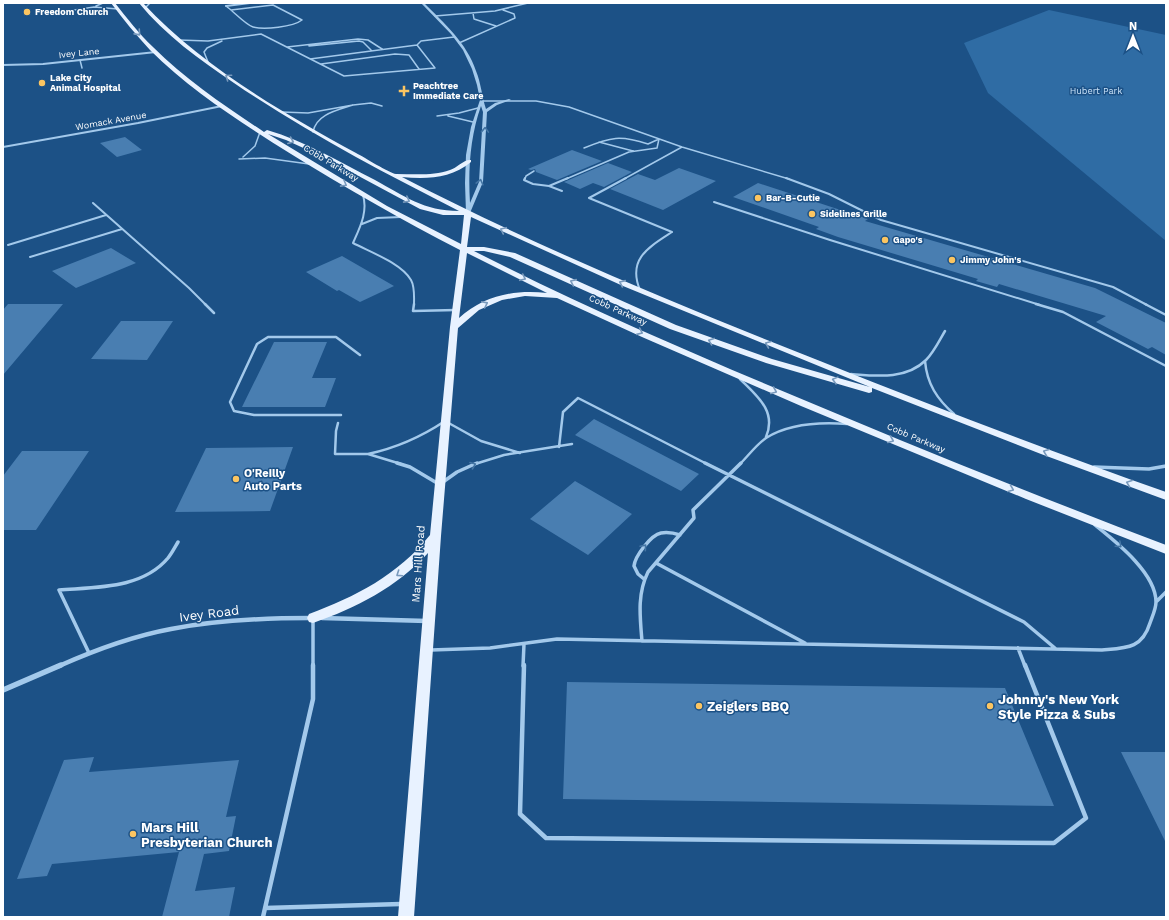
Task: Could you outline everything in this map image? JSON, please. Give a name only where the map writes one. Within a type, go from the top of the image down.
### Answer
[{"type":"main road","name":"Cobb Parkway","points":[[113,3],[156,52],[192,84],[222,106],[310,164],[404,218],[462,249],[564,298],[738,376],[1088,520],[1166,550]]},
{"type":"main road","name":"Cobb Parkway","points":[[141,3],[178,39],[208,62],[279,111],[313,132],[468,213],[641,292],[913,401],[1082,466],[1166,496]]},
{"type":"main road","points":[[254,128],[288,139],[327,157],[422,208],[443,213],[468,213]]},
{"type":"main road","points":[[391,174],[421,176],[438,175],[461,168],[469,161]]},
{"type":"main road","name":"Mars Hill Road","points":[[406,910],[445,421],[462,249],[468,213]]},
{"type":"main road","points":[[462,249],[484,249],[512,255],[673,326],[718,343],[828,378],[913,401]]},
{"type":"main road","points":[[454,327],[476,309],[496,299],[526,294],[564,298]]},
{"type":"main road","points":[[313,618],[336,610],[391,579],[418,558],[435,536]]},
{"type":"street","points":[[226,6],[250,3]]},
{"type":"street","points":[[422,3],[459,43],[474,68],[481,101],[486,112],[486,130],[481,182],[468,213]]},
{"type":"street","name":"Ivey Lane","points":[[3,65],[80,60],[156,52]]},
{"type":"street","points":[[486,112],[496,104],[509,100]]},
{"type":"street","points":[[468,213],[466,182],[473,122],[481,101]]},
{"type":"street","name":"Womack Avenue","points":[[3,147],[138,123],[222,106]]},
{"type":"street","name":"Ivey Road","points":[[3,690],[88,653],[160,631],[239,620],[313,618],[429,621]]},
{"type":"lane","points":[[90,8],[103,3]]},
{"type":"lane","points":[[145,8],[150,3]]},
{"type":"lane","points":[[435,16],[503,10],[528,3]]},
{"type":"lane","points":[[231,10],[275,5],[302,20],[296,25],[253,27]]},
{"type":"lane","points":[[226,6],[261,34],[344,76],[435,68],[417,45]]},
{"type":"lane","points":[[68,11],[90,8],[118,9]]},
{"type":"lane","points":[[459,43],[515,18],[514,14],[503,10]]},
{"type":"lane","points":[[473,13],[474,19],[496,26]]},
{"type":"lane","points":[[178,39],[208,42],[261,34]]},
{"type":"lane","points":[[310,59],[417,45],[421,41],[454,37]]},
{"type":"lane","points":[[208,62],[204,52],[207,48],[232,39]]},
{"type":"lane","points":[[285,47],[358,39],[368,40],[382,49]]},
{"type":"lane","points":[[294,46],[359,41],[363,42],[371,50]]},
{"type":"lane","points":[[320,64],[395,54],[409,55],[419,70]]},
{"type":"lane","points":[[80,60],[82,68]]},
{"type":"lane","points":[[481,101],[530,100],[557,103],[682,147],[766,171],[829,194],[882,220],[1113,287],[1166,315]]},
{"type":"lane","points":[[279,111],[296,114],[371,103],[382,106]]},
{"type":"lane","points":[[313,132],[313,126],[318,120],[353,105]]},
{"type":"lane","points":[[442,116],[478,108]]},
{"type":"lane","points":[[436,116],[461,118],[473,122]]},
{"type":"lane","points":[[260,132],[257,145],[254,149],[239,159],[249,157],[271,157],[310,164]]},
{"type":"lane","points":[[584,148],[608,138],[625,137],[648,144],[659,139]]},
{"type":"lane","points":[[549,186],[629,152],[638,152],[657,148],[659,139]]},
{"type":"lane","points":[[599,142],[638,152]]},
{"type":"lane","points":[[641,292],[635,278],[635,271],[641,254],[672,232],[589,198],[682,147]]},
{"type":"lane","points":[[534,171],[526,176],[524,180],[533,184],[549,186],[562,192]]},
{"type":"lane","points":[[364,195],[366,204],[362,224],[353,243],[403,271],[411,280],[414,291],[413,311],[456,310]]},
{"type":"lane","points":[[714,202],[830,240],[1063,312],[1166,366]]},
{"type":"lane","points":[[93,203],[189,288],[214,313]]},
{"type":"lane","points":[[8,246],[106,215]]},
{"type":"lane","points":[[362,224],[377,218],[404,218]]},
{"type":"lane","points":[[30,257],[122,229]]},
{"type":"lane","points":[[842,373],[877,375],[900,374],[909,371],[925,361],[945,330]]},
{"type":"lane","points":[[341,414],[254,415],[234,411],[230,402],[257,344],[268,337],[336,337],[360,355]]},
{"type":"lane","points":[[925,361],[927,378],[933,392],[962,420]]},
{"type":"lane","points":[[738,376],[765,406],[769,414],[770,431],[765,439]]},
{"type":"lane","points":[[559,447],[563,412],[578,398],[728,475],[1024,622],[1056,649]]},
{"type":"lane","points":[[338,423],[336,431],[335,454],[368,454],[386,451],[419,438],[445,421],[479,440],[503,450],[520,453]]},
{"type":"lane","points":[[642,641],[640,598],[644,579],[694,518],[693,510],[765,439],[775,433],[794,426],[830,423],[855,425]]},
{"type":"lane","points":[[368,454],[410,467],[440,485],[460,470],[474,464],[502,456],[572,444]]},
{"type":"lane","points":[[1082,466],[1149,469],[1166,466]]},
{"type":"lane","points":[[427,650],[490,648],[557,639],[1102,650],[1126,648],[1140,643],[1148,632],[1156,602],[1154,590],[1142,570],[1128,553],[1088,520]]},
{"type":"lane","points":[[644,579],[635,571],[634,566],[636,558],[655,535],[664,533],[680,535]]},
{"type":"lane","points":[[88,653],[59,590],[112,586],[128,583],[141,578],[155,571],[165,563],[172,554],[178,542]]},
{"type":"lane","points":[[656,563],[807,644]]},
{"type":"lane","points":[[1156,602],[1166,592]]},
{"type":"lane","points":[[263,917],[313,699],[313,618]]},
{"type":"lane","points":[[524,644],[520,814],[546,838],[1054,843],[1086,818],[1018,648]]},
{"type":"lane","points":[[265,908],[406,910]]},
{"type":"green space","name":"Hubert Park","points":[[1049,10],[1166,35],[1166,241],[988,93],[964,43]]},
{"type":"building","points":[[125,137],[142,150],[117,157],[100,143]]},
{"type":"building","points":[[572,150],[602,161],[557,180],[536,172],[535,169],[528,169]]},
{"type":"building","points":[[608,163],[632,172],[604,187],[593,183],[580,189],[564,182]]},
{"type":"building","points":[[679,168],[716,181],[663,210],[610,189],[638,174],[655,180]]},
{"type":"building","points":[[758,183],[868,219],[865,221],[1095,288],[1166,323],[1166,355],[1152,347],[1148,349],[1096,322],[1106,316],[999,284],[997,287],[976,281],[978,279],[838,237],[816,229],[819,227],[733,197]]},
{"type":"building","points":[[111,248],[136,263],[76,288],[52,271]]},
{"type":"building","points":[[342,256],[394,286],[360,302],[339,290],[337,291],[306,272]]},
{"type":"building","points":[[8,304],[63,304],[3,375],[3,310]]},
{"type":"building","points":[[121,321],[173,321],[147,360],[91,359]]},
{"type":"building","points":[[274,342],[327,342],[312,378],[336,378],[325,407],[242,407]]},
{"type":"building","points":[[594,419],[699,474],[681,491],[575,435]]},
{"type":"building","name":"O'Reilly Auto Parts","points":[[293,447],[270,511],[175,512],[206,448]]},
{"type":"building","points":[[22,451],[89,451],[36,530],[3,530],[3,476]]},
{"type":"building","points":[[575,481],[632,514],[588,555],[530,519]]},
{"type":"building","points":[[567,682],[1005,688],[1054,806],[563,799]]},
{"type":"building","points":[[1121,752],[1166,752],[1166,843]]},
{"type":"building","name":"Mars Hill Presbyterian Church","points":[[94,757],[89,772],[239,760],[226,817],[236,816],[229,851],[204,854],[195,891],[235,887],[229,917],[162,917],[179,852],[52,864],[47,876],[17,879],[64,760]]},
{"type":"place","name":"Freedom Church","points":[[27,12]]},
{"type":"place","name":"Lake City Animal Hospital","points":[[42,83]]},
{"type":"place","name":"Peachtree Immediate Care","points":[[404,91]]},
{"type":"place","name":"Bar-B-Cutie","points":[[758,198]]},
{"type":"place","name":"Sidelines Grille","points":[[812,214]]},
{"type":"place","name":"Gapo's","points":[[885,240]]},
{"type":"place","name":"Jimmy John's","points":[[952,260]]},
{"type":"place","name":"O'Reilly Auto Parts","points":[[236,479]]},
{"type":"place","name":"Zeiglers BBQ","points":[[699,706]]},
{"type":"place","name":"Johnny's New York Style Pizza & Subs","points":[[990,706]]},
{"type":"place","name":"Mars Hill Presbyterian Church","points":[[133,834]]}]
